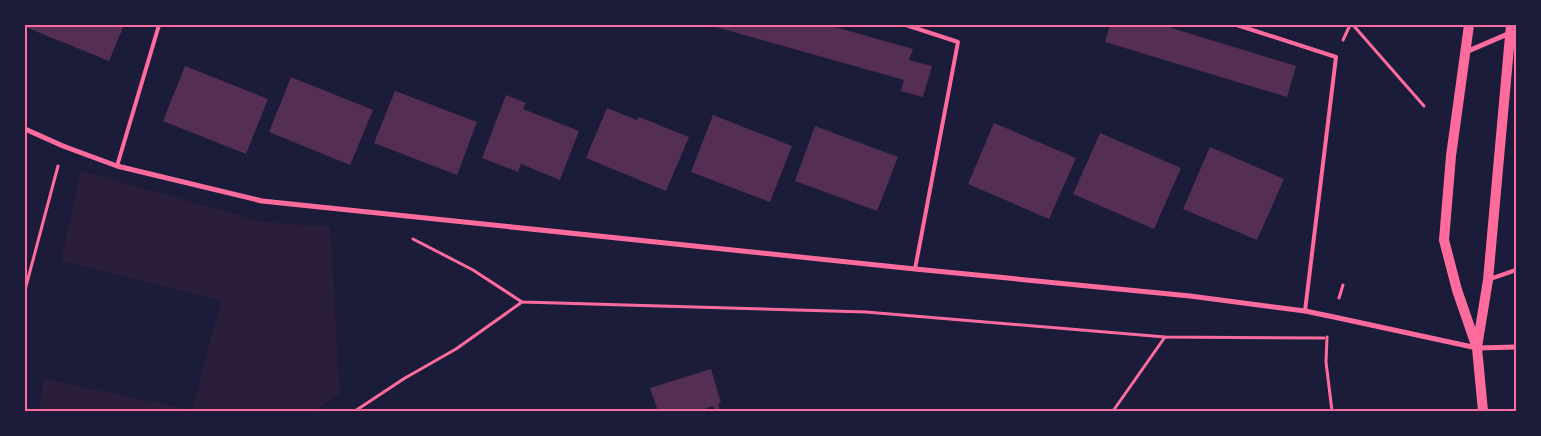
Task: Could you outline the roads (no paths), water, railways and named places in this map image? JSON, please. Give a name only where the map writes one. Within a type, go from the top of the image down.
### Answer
[{"type":"main road","points":[[1469,25],[1451,156],[1444,240],[1457,290],[1477,348],[1483,411]]},
{"type":"main road","points":[[1477,348],[1488,280],[1512,30]]},
{"type":"street","points":[[1466,52],[1512,30]]},
{"type":"street","points":[[25,129],[63,146],[117,166],[262,201],[1190,296],[1305,312],[1477,348],[1516,347]]},
{"type":"lane","points":[[117,166],[159,25]]},
{"type":"lane","points":[[906,25],[958,42],[915,269]]},
{"type":"lane","points":[[1237,25],[1336,57],[1305,312]]},
{"type":"lane","points":[[1488,280],[1516,270]]}]
